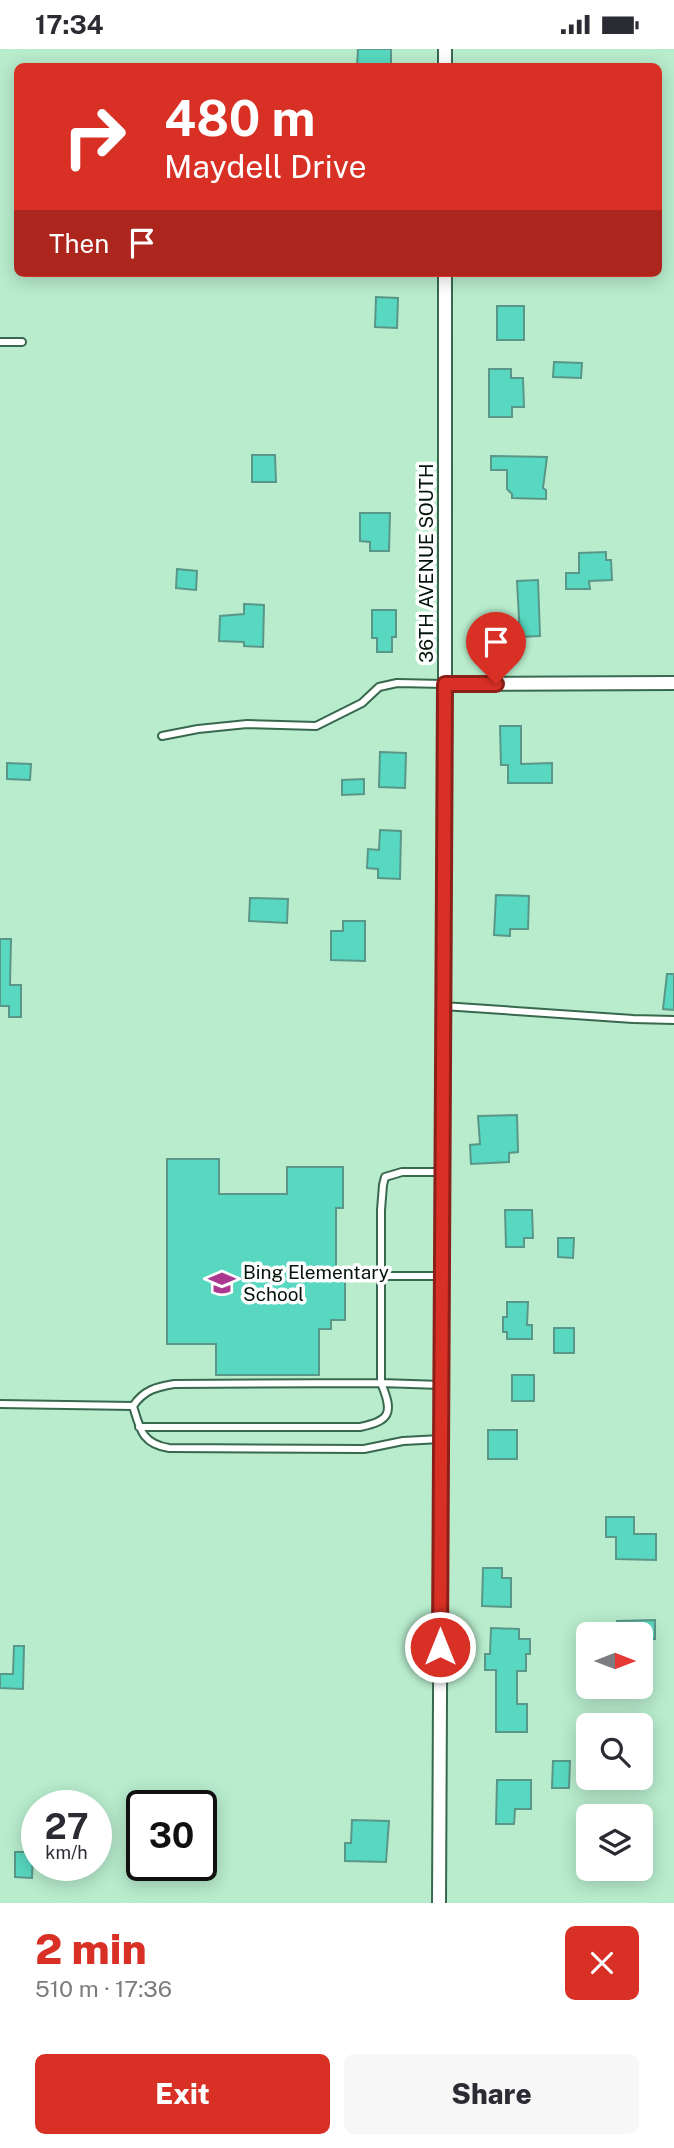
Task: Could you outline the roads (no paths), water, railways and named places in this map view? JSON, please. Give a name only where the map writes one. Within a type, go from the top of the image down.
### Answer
[{"type":"street","name":"36TH AVENUE SOUTH","points":[[439,1903],[445,277]]},
{"type":"street","points":[[445,684],[674,683]]},
{"type":"lane","points":[[0,342],[22,342]]},
{"type":"lane","points":[[162,736],[198,729],[247,725],[316,726],[362,703],[379,687],[397,683],[445,684]]},
{"type":"lane","points":[[443,1006],[674,1020]]},
{"type":"lane","points":[[139,1427],[360,1427],[380,1423],[386,1418],[387,1405],[381,1383],[383,1185],[386,1177],[402,1172],[443,1173]]},
{"type":"lane","points":[[381,1276],[442,1276]]},
{"type":"lane","points":[[133,1406],[142,1393],[155,1387],[174,1384],[442,1385]]},
{"type":"lane","points":[[0,1404],[133,1406]]},
{"type":"lane","points":[[133,1406],[146,1440],[157,1447],[364,1449],[403,1441],[441,1439]]},
{"type":"place","name":"Bing Elementary School","points":[[222,1283]]}]
